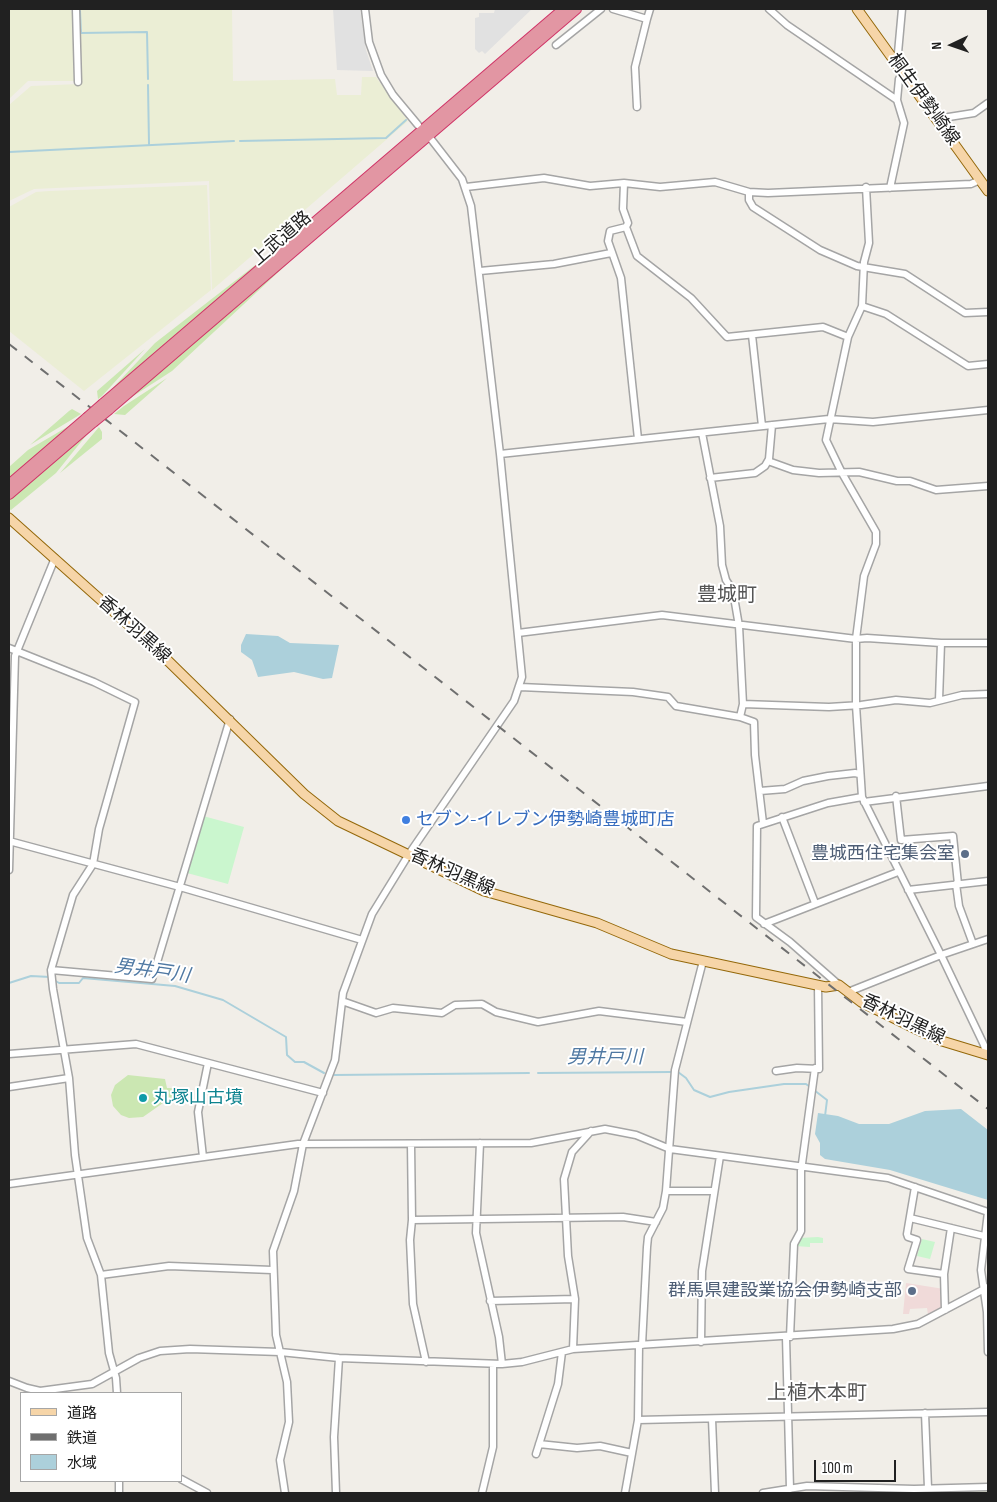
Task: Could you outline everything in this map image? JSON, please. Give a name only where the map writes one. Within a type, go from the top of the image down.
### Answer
[{"type":"highway","points":[[517,54],[556,9]]},
{"type":"highway","name":"上武道路","points":[[9,485],[106,407],[517,54],[564,9]]},
{"type":"highway","name":"上武道路","points":[[517,54],[576,9]]},
{"type":"highway","points":[[517,54],[584,9]]},
{"type":"highway","name":"上武道路","points":[[9,494],[90,420]]},
{"type":"main road","name":"桐生伊勢崎線","points":[[857,9],[988,191]]},
{"type":"main road","name":"香林羽黒線","points":[[9,518],[159,652],[322,810],[338,821],[484,891],[575,916],[626,934],[670,954],[826,987],[839,985],[860,1002],[935,1037],[987,1054]]},
{"type":"street","points":[[76,9],[78,82]]},
{"type":"street","points":[[365,9],[369,42],[377,66],[393,95],[418,125]]},
{"type":"street","points":[[556,45],[601,9]]},
{"type":"street","points":[[613,9],[647,19]]},
{"type":"street","points":[[637,107],[635,67],[650,9]]},
{"type":"street","points":[[769,9],[787,25],[897,100]]},
{"type":"street","points":[[897,64],[902,9]]},
{"type":"street","points":[[890,188],[904,123],[897,100],[899,79],[904,73]]},
{"type":"street","points":[[936,120],[974,113],[988,104]]},
{"type":"street","points":[[285,1493],[280,1460],[289,1422],[287,1382],[276,1335],[272,1270],[274,1245],[292,1197],[303,1144],[337,1053],[342,1001],[372,914],[409,854],[510,708],[520,687],[522,672],[480,271],[466,187],[457,171],[430,139]]},
{"type":"street","points":[[466,187],[544,178],[585,186],[624,183],[660,187],[715,182],[749,192],[768,193],[970,184],[980,180]]},
{"type":"street","points":[[624,183],[624,209],[628,223],[626,227],[637,256],[691,298],[727,337],[823,327],[848,337]]},
{"type":"street","points":[[866,188],[869,243],[864,267],[862,306],[848,337],[826,440],[842,473],[876,532],[876,544],[864,576],[856,639],[859,774],[863,800],[941,954],[987,1054]]},
{"type":"street","points":[[749,192],[749,200],[752,207],[808,243],[857,266],[905,274],[965,313],[988,312]]},
{"type":"street","points":[[626,227],[609,232],[611,253],[621,278],[638,438]]},
{"type":"street","points":[[480,271],[554,264],[611,253]]},
{"type":"street","points":[[862,306],[886,314],[968,366],[988,364]]},
{"type":"street","points":[[752,335],[762,426]]},
{"type":"street","points":[[500,454],[829,419],[873,422],[988,410]]},
{"type":"street","points":[[710,478],[754,473],[765,466],[768,461],[772,425]]},
{"type":"street","points":[[702,433],[720,526],[722,565],[726,580],[733,591],[739,626],[743,704],[740,717]]},
{"type":"street","points":[[768,461],[793,470],[819,473],[859,472],[897,481],[910,480],[936,490],[988,486]]},
{"type":"street","points":[[9,870],[16,652],[55,558]]},
{"type":"street","points":[[518,633],[662,615],[856,639],[988,643]]},
{"type":"street","points":[[939,700],[941,643]]},
{"type":"street","points":[[9,648],[94,682],[135,702],[99,829],[93,864],[73,895],[52,970],[53,989],[69,1078],[77,1174],[87,1238],[101,1275],[109,1353],[115,1371],[117,1392]]},
{"type":"street","points":[[520,687],[633,692],[668,696],[676,706],[740,717],[754,722],[755,755],[762,823]]},
{"type":"street","points":[[743,704],[829,707],[896,700],[930,704],[962,695],[988,694]]},
{"type":"street","points":[[52,970],[152,979],[230,719]]},
{"type":"street","points":[[760,791],[785,789],[803,781],[828,776],[859,774]]},
{"type":"street","points":[[839,985],[790,942],[756,917],[757,826],[828,803],[988,786]]},
{"type":"street","points":[[896,796],[901,840],[953,836],[959,906],[973,944]]},
{"type":"street","points":[[782,817],[815,903]]},
{"type":"street","points":[[10,841],[180,887],[362,940]]},
{"type":"street","points":[[764,924],[898,872]]},
{"type":"street","points":[[908,890],[988,881]]},
{"type":"street","points":[[848,992],[941,954],[988,939]]},
{"type":"street","points":[[625,1493],[638,1420],[640,1346],[648,1238],[663,1208],[670,1149],[675,1070],[703,961]]},
{"type":"street","points":[[776,1071],[819,1069],[818,984]]},
{"type":"street","points":[[342,1001],[376,1013],[393,1008],[442,1013],[456,1005],[482,1004],[496,1012],[538,1022],[599,1011],[687,1022]]},
{"type":"street","points":[[9,1054],[136,1044],[323,1094]]},
{"type":"street","points":[[203,1157],[198,1112],[208,1063]]},
{"type":"street","points":[[790,1489],[788,1337],[794,1244],[801,1231],[802,1166],[815,1068]]},
{"type":"street","points":[[9,1087],[69,1078]]},
{"type":"street","points":[[9,1184],[303,1144],[531,1143],[605,1129],[636,1135],[670,1149],[888,1178],[988,1212],[984,1236],[986,1247],[981,1270],[986,1288],[988,1352]]},
{"type":"street","points":[[573,1349],[576,1300],[568,1256],[564,1179],[572,1152],[592,1130]]},
{"type":"street","points":[[411,1144],[412,1220],[410,1240],[413,1304],[426,1362]]},
{"type":"street","points":[[480,1144],[476,1233],[499,1337],[502,1364]]},
{"type":"street","points":[[701,1342],[702,1272],[720,1156]]},
{"type":"street","points":[[915,1187],[907,1234],[908,1237],[917,1240],[908,1269],[944,1274]]},
{"type":"street","points":[[666,1191],[714,1192]]},
{"type":"street","points":[[412,1220],[623,1217],[656,1222]]},
{"type":"street","points":[[910,1218],[984,1236]]},
{"type":"street","points":[[946,1310],[944,1274],[952,1228]]},
{"type":"street","points":[[101,1275],[169,1266],[272,1270]]},
{"type":"street","points":[[9,1380],[33,1390],[49,1390],[92,1384],[139,1358],[160,1350],[280,1352],[339,1358],[502,1364],[522,1362],[573,1349],[893,1329],[918,1324],[986,1288]]},
{"type":"street","points":[[490,1301],[576,1300]]},
{"type":"street","points":[[536,1454],[558,1384],[562,1352]]},
{"type":"street","points":[[336,1493],[334,1437],[339,1358]]},
{"type":"street","points":[[482,1493],[494,1447],[493,1364]]},
{"type":"street","points":[[638,1420],[988,1412]]},
{"type":"street","points":[[925,1413],[928,1488]]},
{"type":"street","points":[[712,1419],[715,1493]]},
{"type":"street","points":[[539,1444],[577,1448],[600,1446],[632,1452]]},
{"type":"street","points":[[182,1480],[208,1493]]},
{"type":"street","points":[[763,1493],[807,1486],[988,1487]]},
{"type":"shaded area","points":[[333,9],[360,9],[366,50],[373,71],[337,70]]},
{"type":"shaded area","points":[[495,9],[532,9],[485,54],[482,51],[479,53],[475,49],[475,18],[479,17],[479,13],[494,13]]},
{"type":"shaded area","points":[[906,1283],[944,1289],[944,1306],[928,1315],[927,1308],[910,1309],[909,1314],[903,1314]]},
{"type":"green space","points":[[9,9],[70,9],[73,14],[74,81],[28,81],[9,99]]},
{"type":"green space","points":[[78,9],[232,9],[233,81],[335,79],[337,95],[361,95],[362,77],[376,77],[408,121],[212,290],[209,181],[34,189],[9,201],[9,105],[31,86],[79,84]]},
{"type":"green space","points":[[207,185],[211,290],[84,391],[9,331],[9,207],[36,192]]},
{"type":"green space","points":[[294,235],[177,334],[107,394],[155,343]]},
{"type":"green space","points":[[300,252],[172,371],[121,404]]},
{"type":"green space","points":[[145,349],[102,396],[98,399],[97,391]]},
{"type":"green space","points":[[167,378],[125,415],[114,414],[124,406]]},
{"type":"green space","points":[[72,409],[81,414],[30,445],[69,411]]},
{"type":"green space","points":[[74,423],[9,479],[9,467],[28,450]]},
{"type":"green space","points":[[99,427],[102,432],[102,439],[60,473]]},
{"type":"green space","points":[[89,432],[56,473],[11,510],[9,509],[9,500]]},
{"type":"green space","points":[[203,816],[244,827],[228,884],[187,873]]},
{"type":"green space","name":"丸塚山古墳","points":[[128,1075],[165,1079],[167,1088],[176,1088],[175,1100],[163,1103],[143,1117],[129,1118],[121,1115],[113,1106],[111,1095],[115,1085]]},
{"type":"green space","points":[[799,1238],[823,1238],[823,1243],[810,1243],[810,1247],[795,1246]]},
{"type":"green space","points":[[922,1239],[935,1242],[930,1259],[917,1256]]},
{"type":"green space","points":[[988,1487],[988,1493],[864,1493],[864,1489]]},
{"type":"water","points":[[246,634],[278,636],[290,643],[339,645],[332,678],[323,679],[294,672],[258,677],[252,660],[241,652],[241,645]]},
{"type":"water","points":[[961,1109],[988,1130],[988,1200],[890,1170],[825,1159],[820,1155],[820,1143],[815,1134],[818,1113],[838,1116],[859,1124],[889,1124],[925,1111]]},
{"type":"waterway","points":[[80,11],[81,33],[147,32],[148,79]]},
{"type":"waterway","points":[[148,85],[149,144]]},
{"type":"waterway","points":[[240,141],[386,138],[406,120]]},
{"type":"waterway","points":[[9,152],[234,141]]},
{"type":"waterway","name":"男井戸川","points":[[9,983],[31,976],[50,977]]},
{"type":"waterway","name":"男井戸川","points":[[54,980],[59,983],[79,983],[83,978],[175,986],[223,1000],[286,1037],[287,1055],[295,1062],[304,1062],[324,1073]]},
{"type":"waterway","name":"男井戸川","points":[[538,1073],[671,1072]]},
{"type":"waterway","name":"男井戸川","points":[[678,1072],[686,1078],[694,1090],[710,1097],[729,1092],[784,1084],[806,1084],[810,1087]]},
{"type":"waterway","name":"男井戸川","points":[[334,1075],[529,1073]]},
{"type":"waterway","name":"男井戸川","points":[[814,1090],[827,1100],[825,1116]]},
{"type":"railway","points":[[9,344],[988,1109]]},
{"type":"place","name":"セブン-イレブン伊勢崎豊城町店","points":[[406,820]]},
{"type":"place","name":"豊城西住宅集会室","points":[[965,854]]},
{"type":"place","name":"丸塚山古墳","points":[[143,1098]]},
{"type":"place","name":"群馬県建設業協会伊勢崎支部","points":[[912,1291]]},
{"type":"district","name":"豊城町","points":[[727,596]]},
{"type":"district","name":"上植木本町","points":[[817,1394]]}]
